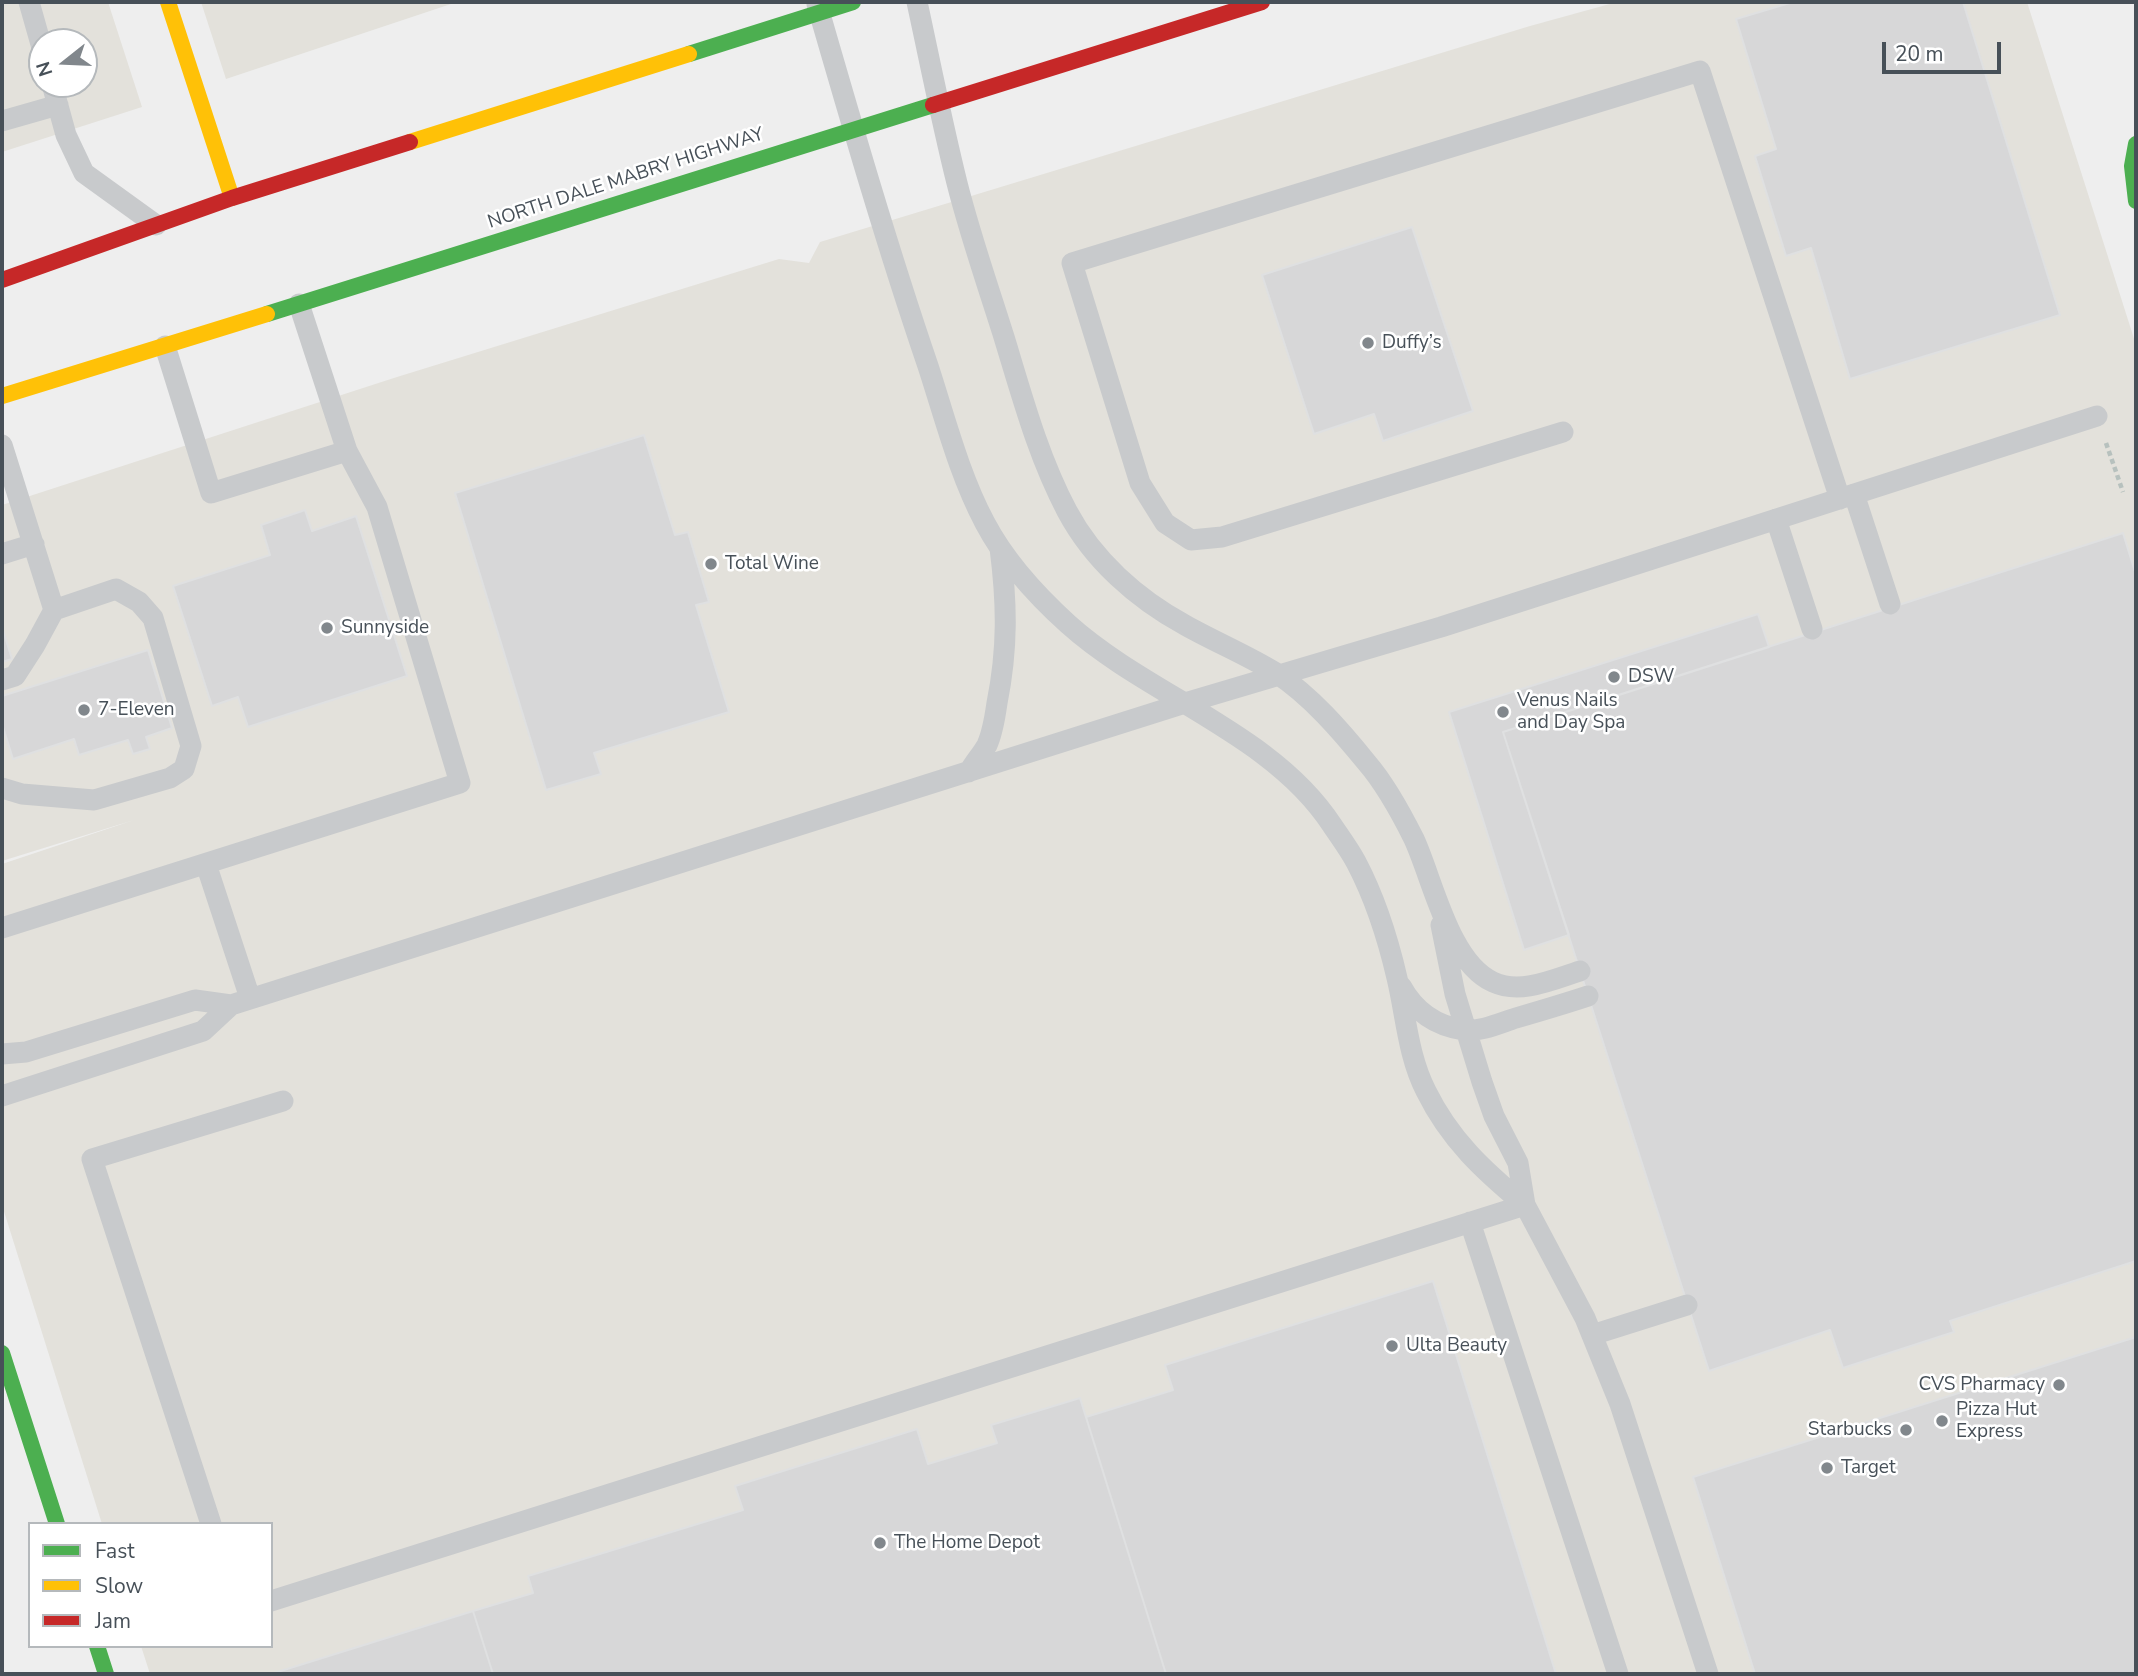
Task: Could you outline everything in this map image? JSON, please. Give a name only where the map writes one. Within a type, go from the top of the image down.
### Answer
[{"type":"main road","points":[[168,2],[232,198]]},
{"type":"main road","points":[[2,280],[232,198],[818,7],[853,2]]},
{"type":"main road","name":"NORTH DALE MABRY HIGHWAY","points":[[2,396],[1262,2]]},
{"type":"main road","points":[[2136,144],[2132,166],[2136,201]]},
{"type":"main road","points":[[2,1353],[56,1522]]},
{"type":"main road","points":[[98,1648],[106,1674]]},
{"type":"lane","points":[[29,2],[36,28]]},
{"type":"lane","points":[[917,2],[962,199],[1030,421],[1068,513],[1089,545],[1116,576],[1150,603],[1185,625],[1279,675],[1316,706],[1346,737],[1373,769],[1395,804],[1414,840],[1438,906],[1456,943],[1481,974],[1494,983],[1509,986],[1537,985],[1580,971]]},
{"type":"lane","points":[[818,7],[890,250],[968,488],[986,525],[1011,563],[1069,625],[1111,657],[1271,760],[1322,809],[1356,862],[1381,918],[1398,981],[1410,1047],[1424,1088],[1445,1125],[1463,1148],[1484,1171],[1525,1205]]},
{"type":"lane","points":[[1563,432],[1222,537],[1191,540],[1165,523],[1140,483],[1072,263],[1700,71],[1847,496],[1890,604]]},
{"type":"lane","points":[[56,98],[66,135],[84,173],[156,225]]},
{"type":"lane","points":[[2,121],[58,105]]},
{"type":"lane","points":[[2,928],[460,783],[377,507],[347,451],[299,304]]},
{"type":"lane","points":[[165,346],[211,494],[347,451]]},
{"type":"lane","points":[[2,1054],[26,1052],[195,1000],[240,1001],[1185,703],[1441,627],[2097,416]]},
{"type":"lane","points":[[2,445],[54,610]]},
{"type":"lane","points":[[1776,519],[1812,629]]},
{"type":"lane","points":[[2,555],[33,544]]},
{"type":"lane","points":[[969,772],[986,746],[1002,682],[1007,633],[1000,546]]},
{"type":"lane","points":[[2,680],[15,676],[54,610],[116,589],[139,602],[153,618],[191,746],[184,769],[170,778],[94,800],[22,794],[2,788]]},
{"type":"lane","points":[[206,864],[240,1001]]},
{"type":"lane","points":[[1438,906],[1455,993],[1490,1105],[1518,1163],[1525,1205],[1565,1278],[1620,1404],[1708,1674]]},
{"type":"lane","points":[[1398,981],[1410,1002],[1425,1016],[1466,1030],[1489,1027],[1588,996]]},
{"type":"lane","points":[[2,1096],[203,1031],[240,1001]]},
{"type":"lane","points":[[210,1522],[92,1159],[284,1101]]},
{"type":"lane","points":[[273,1600],[1525,1205]]},
{"type":"lane","points":[[1470,1222],[1618,1674]]},
{"type":"lane","points":[[1592,1335],[1687,1305]]},
{"type":"path","points":[[2097,416],[2123,492]]},
{"type":"shaded area","points":[[2,2],[108,2],[142,107],[2,152]]},
{"type":"shaded area","points":[[201,2],[457,2],[226,79]]},
{"type":"shaded area","points":[[1617,2],[2027,2],[2136,345],[2136,1674],[150,1674],[142,1648],[273,1648],[273,1522],[101,1522],[2,1205],[2,864],[134,820],[2,861],[2,505],[397,377],[779,259],[809,263],[820,242],[1530,26]]},
{"type":"building","points":[[1793,2],[1963,2],[2060,315],[1850,379],[1811,248],[1786,256],[1755,156],[1776,149],[1736,19]]},
{"type":"building","name":"Duffy’s","points":[[1412,227],[1473,411],[1383,441],[1374,414],[1314,434],[1262,275]]},
{"type":"building","points":[[644,435],[675,535],[688,532],[709,602],[696,605],[729,712],[594,753],[601,774],[546,790],[455,493]]},
{"type":"building","points":[[305,510],[312,531],[356,516],[407,676],[248,727],[238,697],[212,706],[173,586],[270,555],[261,525]]},
{"type":"building","points":[[2123,533],[2136,575],[2136,1261],[1950,1321],[1954,1332],[1843,1368],[1830,1330],[1709,1371],[1503,732]]},
{"type":"building","points":[[1758,614],[1769,647],[1503,732],[1569,935],[1524,950],[1449,712]]},
{"type":"building","points":[[2,627],[12,659],[2,662]]},
{"type":"building","name":"7-Eleven","points":[[148,650],[172,728],[146,737],[150,749],[133,754],[128,740],[79,755],[74,739],[13,759],[2,724],[2,696]]},
{"type":"building","points":[[1433,1281],[1556,1674],[1166,1674],[1086,1417],[1173,1390],[1165,1365]]},
{"type":"building","points":[[2136,1337],[2136,1674],[1755,1674],[1693,1477]]},
{"type":"building","name":"The Home Depot","points":[[1080,1398],[1166,1674],[493,1674],[473,1611],[533,1593],[528,1576],[743,1510],[735,1486],[917,1429],[928,1464],[997,1443],[991,1425]]},
{"type":"building","points":[[473,1611],[493,1674],[271,1674]]},
{"type":"traffic: fast","points":[[689,54],[853,2]]},
{"type":"traffic: fast","points":[[267,314],[933,105]]},
{"type":"traffic: fast","points":[[2136,144],[2132,166],[2136,201]]},
{"type":"traffic: fast","points":[[2,1353],[56,1522]]},
{"type":"traffic: fast","points":[[98,1648],[106,1674]]},
{"type":"traffic: slow","points":[[168,2],[232,198]]},
{"type":"traffic: slow","points":[[410,142],[689,54]]},
{"type":"traffic: slow","points":[[2,396],[267,314]]},
{"type":"traffic: jam","points":[[933,105],[1262,2]]},
{"type":"traffic: jam","points":[[2,280],[232,198],[410,142]]},
{"type":"place","name":"Duffy’s","points":[[1368,343]]},
{"type":"place","name":"Total Wine","points":[[711,564]]},
{"type":"place","name":"Sunnyside","points":[[327,628]]},
{"type":"place","name":"DSW","points":[[1614,677]]},
{"type":"place","name":"7-Eleven","points":[[84,710]]},
{"type":"place","name":"Venus Nails and Day Spa","points":[[1503,712]]},
{"type":"place","name":"Ulta Beauty","points":[[1392,1346]]},
{"type":"place","name":"CVS Pharmacy","points":[[2059,1385]]},
{"type":"place","name":"Pizza Hut Express","points":[[1942,1421]]},
{"type":"place","name":"Starbucks","points":[[1906,1430]]},
{"type":"place","name":"Target","points":[[1827,1468]]},
{"type":"place","name":"The Home Depot","points":[[880,1543]]}]
